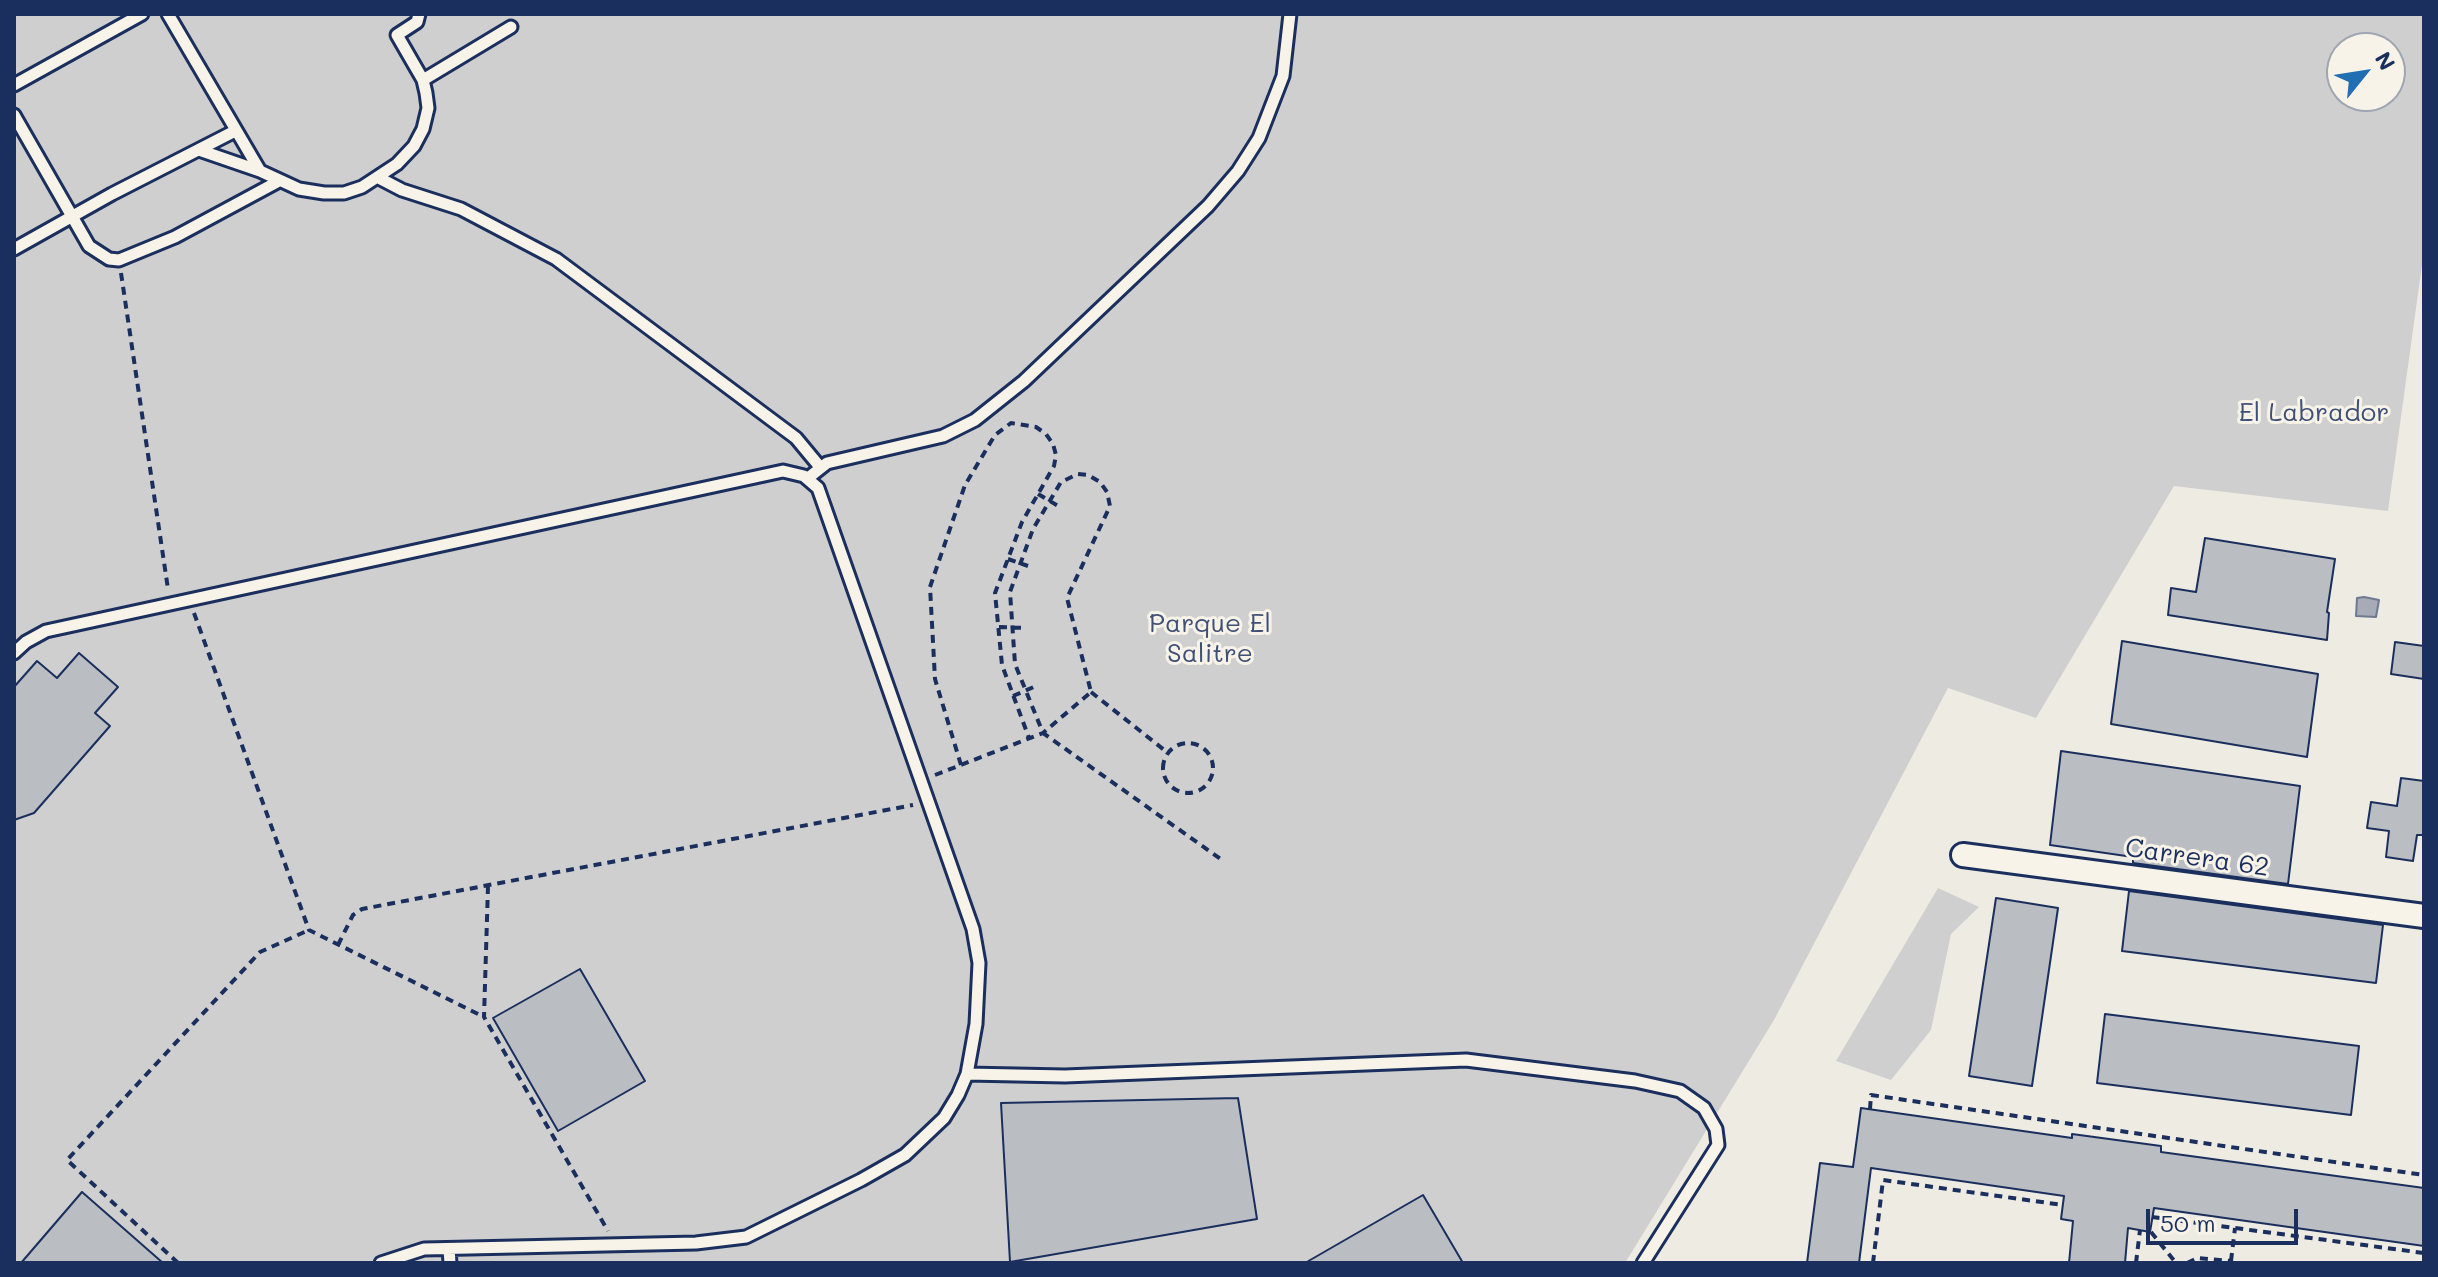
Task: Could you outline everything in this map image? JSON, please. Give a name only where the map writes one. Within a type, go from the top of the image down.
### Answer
[{"type":"street","name":"Carrera 62","points":[[1963,855],[2424,916]]},
{"type":"lane","points":[[14,85],[142,14]]},
{"type":"lane","points":[[168,14],[260,171]]},
{"type":"lane","points":[[199,150],[260,171],[299,189],[324,193],[344,193],[379,178],[414,146],[423,129],[428,108],[423,80],[397,35],[417,22],[419,14]]},
{"type":"lane","points":[[808,478],[820,467],[855,455],[943,436],[975,420],[1024,381],[1197,217],[1238,171],[1259,138],[1283,76],[1290,14]]},
{"type":"lane","points":[[423,80],[511,27]]},
{"type":"lane","points":[[14,115],[89,246],[99,254],[119,260],[175,237],[279,181]]},
{"type":"lane","points":[[14,249],[235,131]]},
{"type":"lane","points":[[379,178],[402,190],[461,209],[556,259],[796,438],[820,467]]},
{"type":"lane","points":[[14,653],[46,631],[783,471],[808,478],[824,498],[973,929],[979,963],[976,1024],[967,1074],[944,1118],[905,1155],[746,1237],[696,1243],[424,1249],[381,1263]]},
{"type":"lane","points":[[967,1074],[1065,1076],[1466,1060],[1635,1081],[1680,1091],[1704,1108],[1716,1129],[1718,1145],[1643,1263]]},
{"type":"lane","points":[[449,1249],[450,1263]]},
{"type":"path","points":[[119,260],[170,603]]},
{"type":"path","points":[[961,765],[935,679],[930,587],[965,485],[995,435],[1011,423],[1036,427],[1046,434],[1056,455],[1054,466],[1022,522],[995,593],[1002,665],[1029,738]]},
{"type":"path","points":[[1168,753],[1091,692],[1067,598],[1110,506],[1107,492],[1100,482],[1088,475],[1078,474],[1061,482],[1049,501],[1033,529],[1010,592],[1015,664],[1025,691],[1043,733],[1222,860]]},
{"type":"path","points":[[1038,494],[1060,507]]},
{"type":"path","points":[[1008,559],[1028,566]]},
{"type":"path","points":[[189,599],[309,930],[484,1017]]},
{"type":"path","points":[[999,627],[1026,628]]},
{"type":"path","points":[[1013,696],[1036,686]]},
{"type":"path","points":[[922,780],[1043,733],[1091,692]]},
{"type":"path","points":[[1191,743],[1205,750],[1213,765],[1209,781],[1204,787],[1190,793],[1174,789],[1168,783],[1163,768],[1168,753],[1182,744],[1191,743]]},
{"type":"path","points":[[338,945],[353,915],[362,909],[929,802]]},
{"type":"path","points":[[488,886],[484,1017],[615,1244]]},
{"type":"path","points":[[178,1263],[67,1160],[260,952],[309,930]]},
{"type":"path","points":[[1870,1109],[1871,1095],[2424,1175]]},
{"type":"path","points":[[1873,1263],[1884,1170]]},
{"type":"path","points":[[1883,1180],[2063,1205]]},
{"type":"path","points":[[2152,1217],[2424,1253]]},
{"type":"path","points":[[2187,1263],[2198,1258],[2231,1262],[2235,1228]]},
{"type":"path","points":[[2136,1263],[2140,1230]]},
{"type":"path","points":[[2151,1232],[2176,1263]]},
{"type":"green space","name":"Parque El Salitre","points":[[14,14],[2424,14],[2424,250],[2388,511],[2174,486],[2036,718],[1948,688],[1774,1020],[1625,1263],[14,1263]]},
{"type":"green space","points":[[1938,888],[1979,907],[1951,934],[1931,1030],[1891,1080],[1836,1061]]},
{"type":"shaded area","points":[[2357,598],[2379,600],[2376,617],[2356,616]]},
{"type":"building","points":[[2205,538],[2335,559],[2327,612],[2327,640],[2168,615],[2171,588],[2196,592]]},
{"type":"building","points":[[2122,641],[2318,674],[2307,757],[2111,724]]},
{"type":"building","points":[[2395,642],[2424,646],[2424,679],[2391,674]]},
{"type":"building","points":[[79,653],[118,687],[95,713],[110,726],[34,813],[14,820],[14,687],[37,661],[57,678]]},
{"type":"building","points":[[2061,751],[2300,786],[2288,884],[2133,863],[2133,857],[2050,845]]},
{"type":"building","points":[[2401,778],[2424,781],[2424,835],[2417,835],[2413,861],[2386,857],[2389,831],[2367,828],[2371,802],[2397,806]]},
{"type":"building","points":[[2129,891],[2383,925],[2376,983],[2122,951]]},
{"type":"building","points":[[1996,898],[2058,908],[2032,1086],[1969,1076]]},
{"type":"building","points":[[580,969],[645,1081],[558,1131],[493,1018]]},
{"type":"building","points":[[2105,1014],[2359,1046],[2351,1115],[2097,1083]]},
{"type":"building","points":[[1238,1098],[1257,1219],[1010,1262],[1001,1103]]},
{"type":"building","points":[[1861,1108],[2072,1138],[2072,1134],[2161,1146],[2161,1152],[2424,1188],[2424,1246],[2154,1208],[2150,1232],[2128,1228],[2125,1263],[2069,1263],[2073,1221],[2061,1219],[2064,1196],[1871,1168],[1859,1263],[1807,1263],[1820,1163],[1853,1167]]},
{"type":"building","points":[[82,1192],[163,1263],[21,1263]]},
{"type":"building","points":[[1423,1195],[1463,1263],[1305,1263]]},
{"type":"park label","name":"El Labrador","points":[[2314,413]]}]
